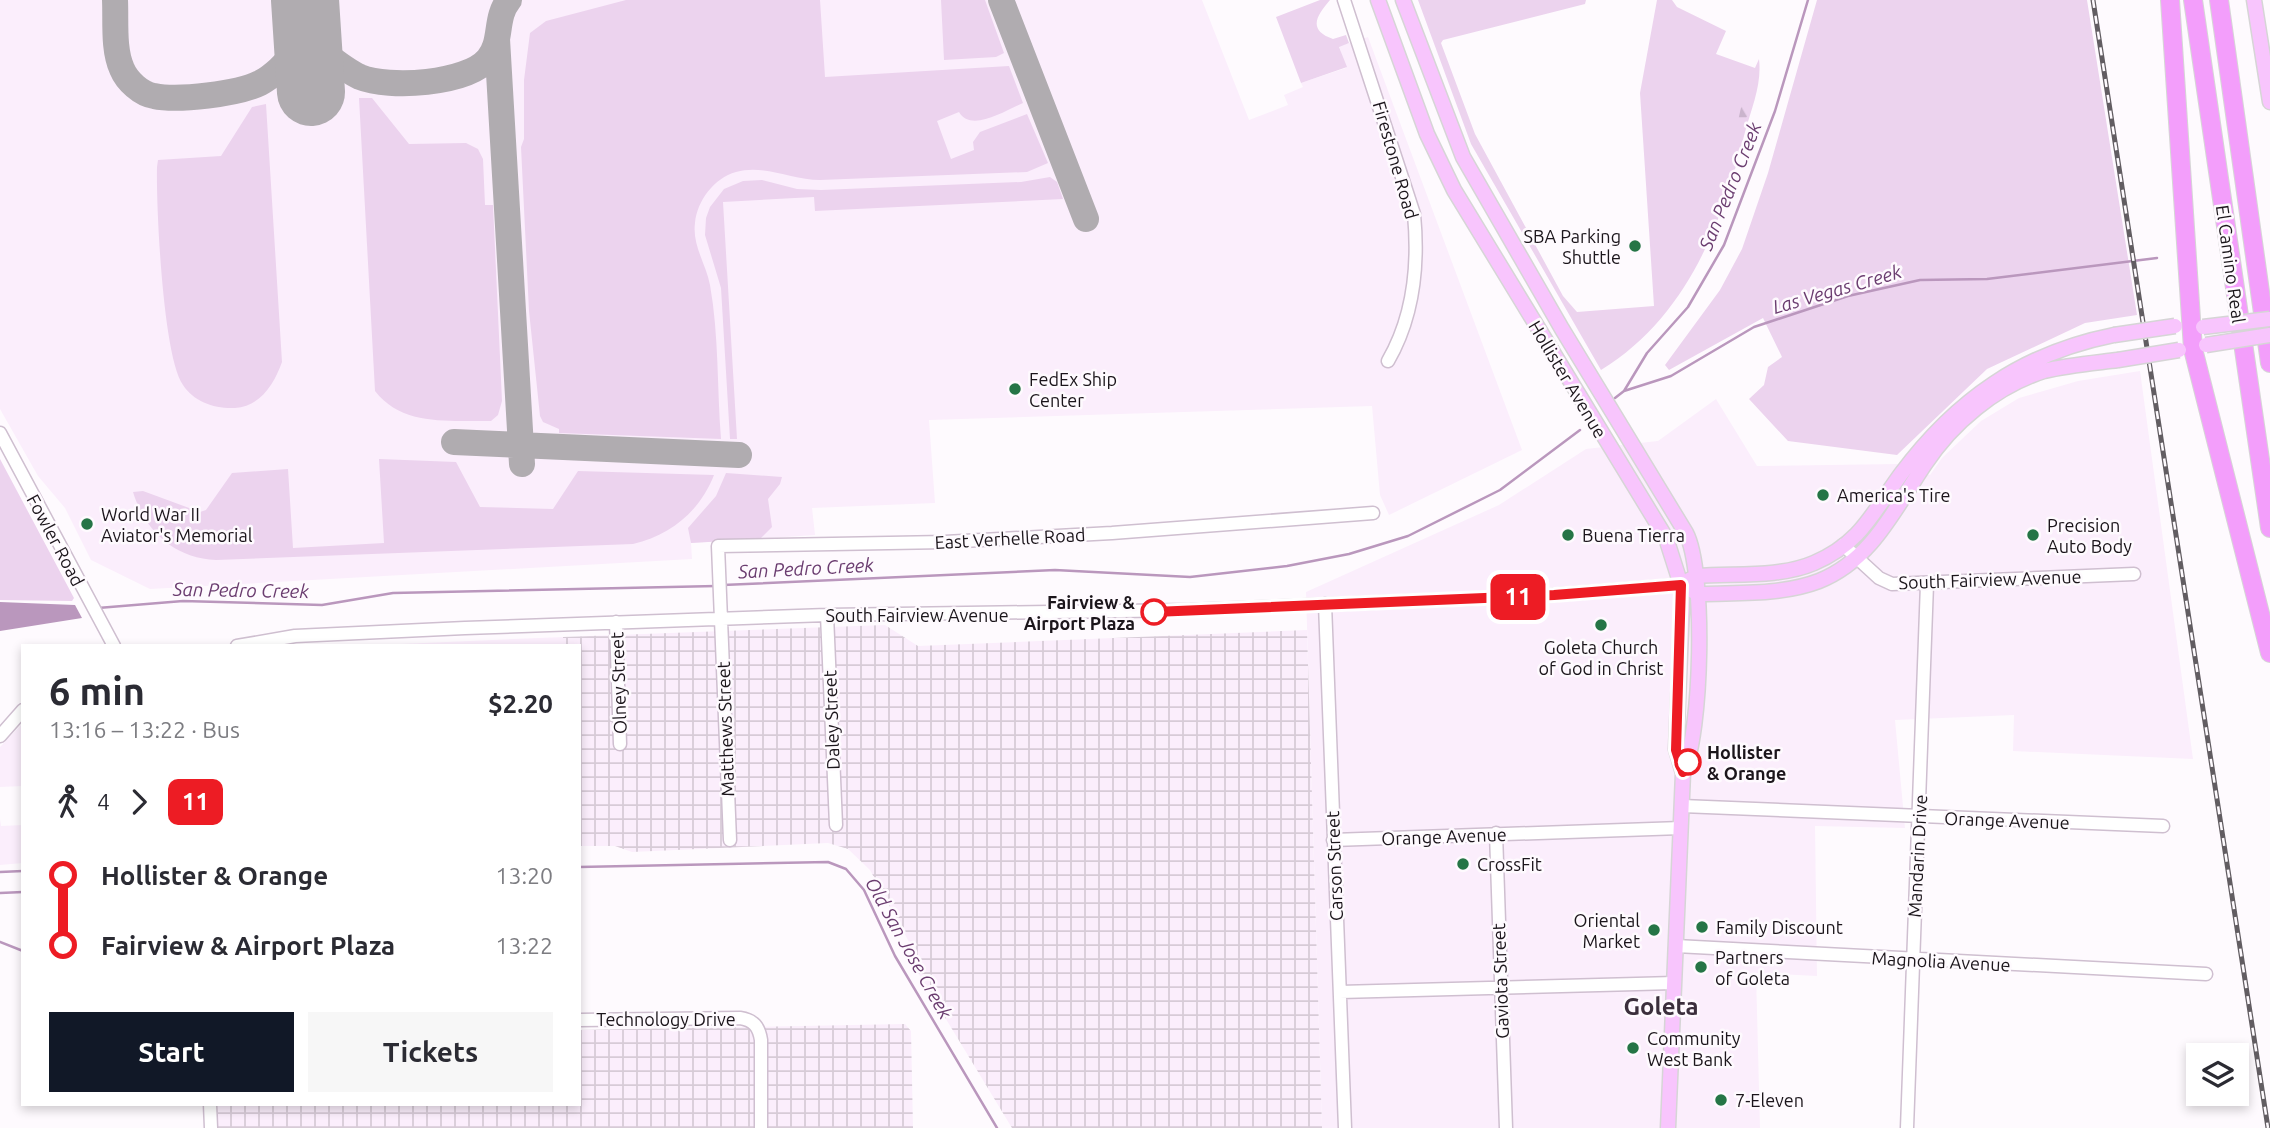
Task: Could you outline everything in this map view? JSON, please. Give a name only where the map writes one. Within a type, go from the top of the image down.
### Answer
[{"type":"highway","points":[[2170,0],[2193,348],[2270,653]]},
{"type":"highway","name":"El Camino Real","points":[[2193,0],[2270,528]]},
{"type":"highway","name":"El Camino Real","points":[[2219,0],[2270,363]]},
{"type":"highway","points":[[2254,258],[2270,312]]},
{"type":"main road","name":"Hollister Avenue","points":[[1378,0],[1426,134],[1454,190],[1663,531],[1681,585],[1676,750],[1683,772],[1668,1128]]},
{"type":"main road","name":"Hollister Avenue","points":[[1403,0],[1463,157],[1691,542],[1698,594],[1693,747],[1683,772]]},
{"type":"main road","points":[[2254,0],[2265,42],[2270,102]]},
{"type":"main road","name":"South Fairview Avenue","points":[[1681,585],[1697,576],[1800,568],[1815,563],[1843,545],[1871,521],[1915,456],[1970,398],[2043,354],[2114,335],[2270,319]]},
{"type":"main road","points":[[1681,585],[1698,594],[1766,591],[1817,582],[1854,558],[1887,524],[1936,448],[1975,409],[2032,376],[2053,369],[2270,335]]},
{"type":"street","name":"Firestone Road","points":[[1344,0],[1415,214],[1417,239],[1411,305],[1404,331],[1388,361]]},
{"type":"street","name":"Fowler Road","points":[[0,433],[83,593],[113,644]]},
{"type":"street","name":"East Verhelle Road","points":[[721,618],[718,546],[945,542],[1099,534],[1373,513]]},
{"type":"street","name":"South Fairview Avenue","points":[[1843,545],[1854,558],[1879,578],[1892,584],[2134,574]]},
{"type":"street","name":"Mandarin Drive","points":[[1907,1128],[1927,584]]},
{"type":"street","name":"South Fairview Avenue","points":[[249,644],[303,635],[615,622],[828,615],[1078,614],[1554,595],[1681,585]]},
{"type":"street","name":"Carson Street","points":[[1325,604],[1345,1128]]},
{"type":"street","name":"Daley Street","points":[[828,615],[835,825]]},
{"type":"street","name":"Matthews Street","points":[[721,618],[730,840]]},
{"type":"street","name":"Olney Street","points":[[615,622],[620,744]]},
{"type":"street","points":[[0,736],[21,712]]},
{"type":"street","name":"Orange Avenue","points":[[1682,806],[2164,826]]},
{"type":"street","name":"Orange Avenue","points":[[1333,840],[1681,828]]},
{"type":"street","name":"Gaviota Street","points":[[1496,833],[1506,1128]]},
{"type":"street","name":"Magnolia Avenue","points":[[1676,946],[2206,974]]},
{"type":"street","points":[[1340,992],[1674,982]]},
{"type":"street","name":"Technology Drive","points":[[581,1020],[740,1018],[752,1021],[760,1031],[761,1040],[761,1128]]},
{"type":"street","points":[[210,1106],[211,1128]]},
{"type":"shaded area","points":[[0,0],[1202,0],[1249,120],[1288,105],[1284,95],[1303,87],[1301,83],[1346,68],[1339,46],[1368,37],[1522,450],[1389,515],[1380,495],[1372,406],[929,420],[935,503],[812,508],[815,535],[691,543],[692,559],[150,589],[91,560],[65,508],[38,476],[0,409]]},
{"type":"shaded area","points":[[2140,371],[2193,759],[2013,751],[2014,715],[1895,720],[1905,828],[1815,826],[1817,976],[1756,973],[1760,1128],[1322,1128],[1306,592],[1499,505],[1586,449],[1658,441],[1716,399],[1757,466],[1898,464],[1930,475],[1942,458],[1981,421],[2019,398],[2078,381]]},
{"type":"shaded area","points":[[0,602],[75,605],[82,618],[0,631]]},
{"type":"shaded area","points":[[885,625],[918,646],[1307,630],[1322,1128],[1012,1128],[912,963],[915,953],[870,870],[848,849],[828,843],[632,852],[615,846],[581,846],[581,644],[563,644],[563,637]]},
{"type":"shaded area","points":[[563,637],[563,644],[400,644]]},
{"type":"shaded area","points":[[21,725],[21,786],[0,787],[0,747]]},
{"type":"shaded area","points":[[0,819],[1,826],[21,825],[21,863],[0,865]]},
{"type":"shaded area","points":[[905,1024],[911,1031],[913,1128],[218,1128],[218,1106],[581,1106],[581,1030]]},
{"type":"green space","points":[[626,0],[820,0],[825,77],[1009,66],[1023,103],[980,120],[964,118],[959,112],[937,121],[951,159],[974,150],[973,142],[980,132],[1027,114],[1048,163],[1027,172],[820,180],[757,170],[728,175],[714,185],[703,199],[696,215],[695,231],[713,304],[721,439],[559,433],[559,429],[543,422],[540,416],[529,311],[521,147],[524,139],[524,80],[530,33],[546,21]]},
{"type":"green space","points":[[941,0],[985,0],[1004,53],[996,57],[944,60]]},
{"type":"green space","points":[[1320,0],[1330,0],[1317,21],[1319,31],[1333,39],[1346,35],[1349,43],[1339,47],[1347,67],[1301,83],[1276,17]]},
{"type":"green space","points":[[1418,0],[1586,0],[1585,4],[1443,40],[1441,43],[1475,134],[1563,296],[1577,312],[1654,306],[1640,93],[1657,0],[1672,0],[1677,7],[1726,31],[1716,54],[1755,68],[1759,59],[1758,86],[1736,167],[1712,234],[1696,266],[1678,296],[1656,324],[1631,349],[1601,370],[1471,144]]},
{"type":"green space","points":[[1817,0],[2087,0],[2137,315],[2085,323],[1987,369],[1897,455],[1788,441],[1749,399],[1764,385],[1768,367],[1782,357],[1763,318],[1669,370],[1665,365],[1720,290],[1742,249],[1768,173]]},
{"type":"green space","points":[[1759,69],[1750,113],[1741,124],[1738,121],[1744,94],[1753,76],[1752,72]]},
{"type":"green space","points":[[359,98],[372,98],[409,144],[466,143],[478,149],[483,159],[485,205],[493,205],[502,401],[498,415],[491,421],[443,421],[413,416],[386,403],[375,391]]},
{"type":"green space","points":[[266,104],[282,362],[270,386],[259,398],[244,406],[220,407],[193,396],[183,385],[176,369],[170,345],[162,280],[158,160],[221,156],[252,107]]},
{"type":"green space","points":[[1050,177],[1057,182],[1063,199],[815,211],[814,197],[723,202],[737,439],[730,439],[721,288],[705,235],[710,207],[724,189],[743,181],[762,180],[797,189],[821,190],[1021,182]]},
{"type":"green space","points":[[0,459],[74,598],[72,601],[0,600]]},
{"type":"green space","points":[[379,459],[456,462],[480,507],[553,509],[578,471],[714,475],[701,500],[682,520],[660,534],[633,544],[216,560],[187,554],[163,540],[145,519],[133,492],[143,491],[200,512],[206,510],[232,473],[288,469],[293,548],[384,543]]},
{"type":"green space","points":[[726,473],[782,477],[768,499],[772,527],[760,539],[691,543],[688,528],[716,496]]},
{"type":"waterway","name":"San Pedro Creek","points":[[1615,398],[1624,391],[1647,353],[1688,307],[1724,245],[1775,111],[1808,0]]},
{"type":"waterway","name":"Las Vegas Creek","points":[[1624,391],[1671,376],[1754,327],[1848,296],[1920,280],[1987,279],[2157,258]]},
{"type":"waterway","name":"San Pedro Creek","points":[[723,585],[1055,570],[1190,577],[1287,566],[1349,554],[1408,536],[1500,490],[1580,430]]},
{"type":"waterway","name":"San Pedro Creek","points":[[98,608],[183,601],[322,605],[393,593],[716,586]]},
{"type":"waterway","name":"Old San Jose Creek","points":[[581,867],[828,862],[846,869],[864,890],[895,956],[997,1128]]},
{"type":"waterway","name":"Old San Jose Creek","points":[[0,872],[21,871]]},
{"type":"waterway","points":[[0,893],[21,892]]},
{"type":"waterway","points":[[0,942],[21,950]]},
{"type":"taxiway","points":[[115,0],[116,44],[124,74],[144,93],[178,98],[223,93],[260,83],[279,69],[307,40],[347,70],[373,81],[427,82],[463,74],[478,67],[493,52],[504,7],[509,0]]},
{"type":"taxiway","points":[[1001,0],[1086,219]]},
{"type":"taxiway","points":[[497,39],[522,464]]},
{"type":"taxiway","points":[[454,442],[739,455]]},
{"type":"runway","points":[[305,0],[311,92]]},
{"type":"railway","points":[[2093,0],[2268,1128]]},
{"type":"bus line","name":"11","points":[[1154,612],[1554,595],[1681,585],[1676,750],[1683,772],[1688,762]]},
{"type":"place","name":"SBA Parking Shuttle","points":[[1635,246]]},
{"type":"place","name":"FedEx Ship Center","points":[[1015,389]]},
{"type":"place","name":"America's Tire","points":[[1823,495]]},
{"type":"place","name":"World War II Aviator's Memorial","points":[[87,524]]},
{"type":"place","name":"Buena Tierra","points":[[1568,535]]},
{"type":"place","name":"Precision Auto Body","points":[[2033,535]]},
{"type":"place","name":"Fairview & Airport Plaza","points":[[1154,612]]},
{"type":"place","name":"Goleta Church of God in Christ","points":[[1601,625]]},
{"type":"place","name":"Hollister & Orange","points":[[1688,762]]},
{"type":"place","name":"CrossFit","points":[[1463,864]]},
{"type":"place","name":"Family Discount","points":[[1702,927]]},
{"type":"place","name":"Oriental Market","points":[[1654,930]]},
{"type":"place","name":"Partners of Goleta","points":[[1701,967]]},
{"type":"place","name":"Community West Bank","points":[[1633,1048]]},
{"type":"place","name":"7-Eleven","points":[[1721,1100]]},
{"type":"district","name":"Goleta","points":[[1661,1006]]}]
